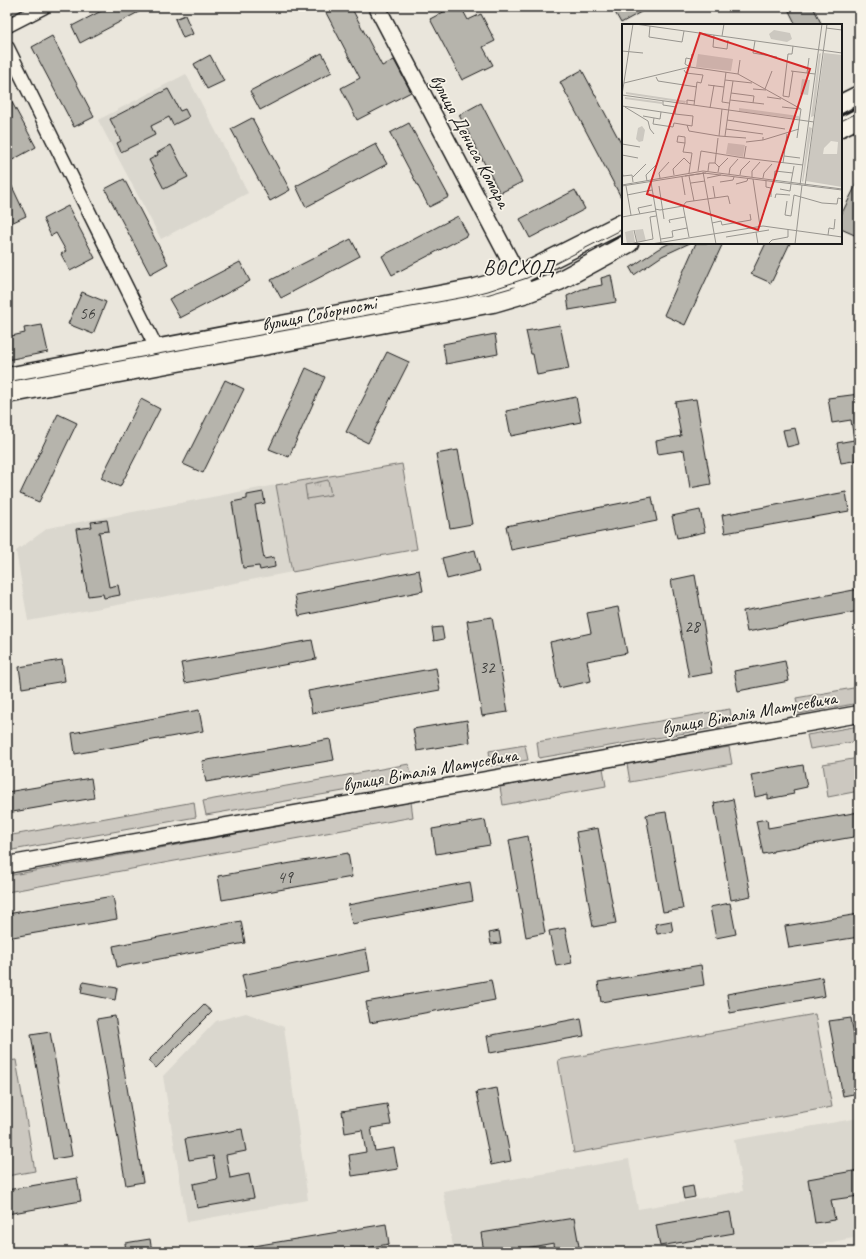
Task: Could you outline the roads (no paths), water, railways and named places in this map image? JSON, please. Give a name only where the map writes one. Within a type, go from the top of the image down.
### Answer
[{"type":"main road","points":[[842,104],[859,95]]},
{"type":"main road","points":[[842,126],[859,118]]},
{"type":"main road","name":"вулиця Соборності","points":[[7,377],[476,288],[518,276],[622,224]]},
{"type":"main road","name":"вулиця Соборності","points":[[7,394],[191,360],[336,331],[493,303],[528,293],[559,281],[627,244]]},
{"type":"street","points":[[7,26],[44,7]]},
{"type":"street","name":"вулиця Дениса Комара","points":[[377,7],[528,293]]},
{"type":"street","points":[[7,47],[157,349]]},
{"type":"street","name":"вулиця Віталія Матусевича","points":[[7,865],[859,714]]},
{"type":"tram line","points":[[842,113],[859,104]]},
{"type":"tram line","points":[[842,120],[859,112]]},
{"type":"tram line","points":[[7,382],[465,297],[527,278],[622,230]]},
{"type":"district","name":"ВОСХОД","points":[[519,267]]}]
